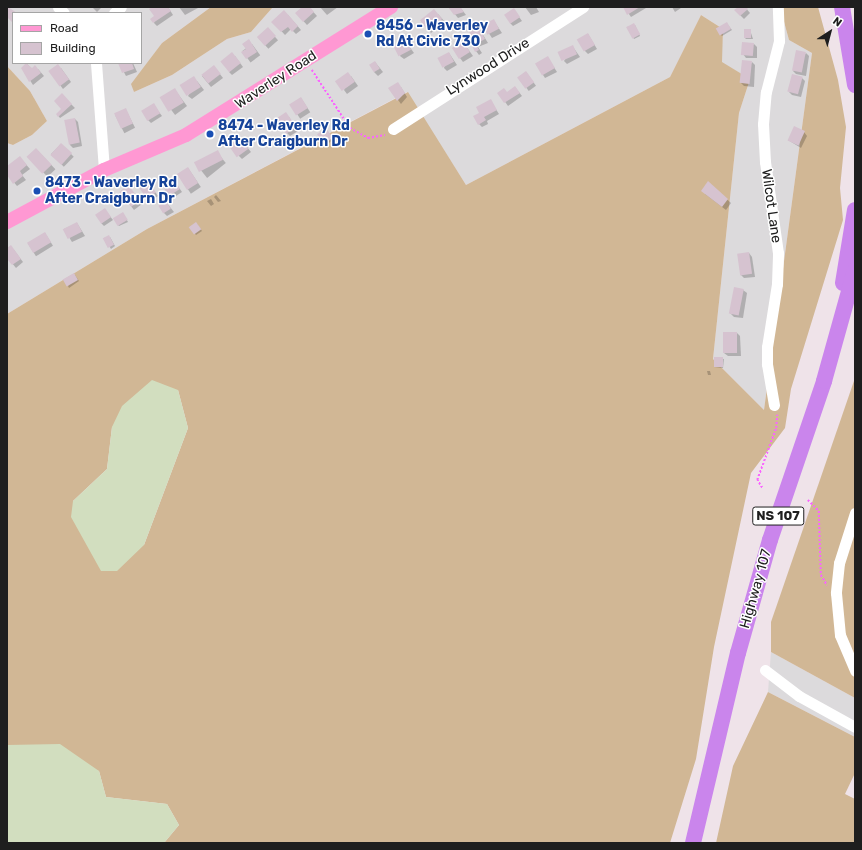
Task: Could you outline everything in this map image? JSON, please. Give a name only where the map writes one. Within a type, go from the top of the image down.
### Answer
[{"type":"highway","points":[[842,7],[855,85]]},
{"type":"highway","points":[[824,381],[855,210]]},
{"type":"highway","name":"Highway 107","points":[[693,843],[738,653],[770,540],[824,381],[855,270]]},
{"type":"highway","points":[[824,381],[855,298]]},
{"type":"main road","name":"Waverley Road","points":[[7,222],[104,170],[186,135],[391,7]]},
{"type":"street","name":"Lynwood Drive","points":[[393,129],[583,7]]},
{"type":"street","name":"Wilcot Lane","points":[[774,405],[767,364],[767,347],[777,284],[778,253],[765,162],[763,124],[766,92],[779,41],[778,7]]},
{"type":"street","points":[[96,64],[104,170]]},
{"type":"street","points":[[855,513],[839,562],[836,593],[840,635],[855,671]]},
{"type":"street","points":[[765,670],[798,696],[855,728]]},
{"type":"path","points":[[306,61],[350,128],[371,139],[382,137],[393,129]]},
{"type":"path","points":[[762,488],[757,480],[778,419],[774,405]]},
{"type":"path","points":[[808,500],[819,511],[821,575],[827,586]]},
{"type":"shaded area","points":[[7,7],[211,7],[162,43],[132,84],[134,92],[172,75],[227,39],[251,32],[273,7],[780,7],[789,40],[812,53],[764,410],[713,359],[739,113],[750,79],[721,62],[723,29],[701,15],[670,77],[466,185],[407,92],[147,229],[7,314],[7,143],[13,145],[32,135],[47,121],[30,91],[7,66]]},
{"type":"shaded area","points":[[211,7],[273,7],[251,32],[227,39],[172,75],[134,92],[131,84],[162,43]]},
{"type":"shaded area","points":[[780,7],[818,7],[838,80],[846,127],[840,188],[843,220],[791,389],[785,428],[751,473],[714,647],[696,759],[670,843],[164,843],[179,825],[167,804],[106,797],[99,771],[7,745],[7,314],[147,229],[408,92],[466,185],[670,77],[701,15],[723,29],[722,62],[750,79],[739,113],[713,359],[764,410],[812,53],[789,40]],"holes":[[[178,390],[188,428],[144,545],[73,501],[107,469],[112,427]]]},
{"type":"shaded area","points":[[7,66],[30,91],[47,121],[32,135],[13,145],[7,143]]},
{"type":"shaded area","points":[[855,378],[855,698],[771,652],[771,622]]},
{"type":"shaded area","points":[[771,652],[855,698],[855,737],[768,692]]},
{"type":"shaded area","points":[[768,692],[855,737],[855,773],[845,794],[855,799],[855,843],[716,843],[733,766]]},
{"type":"green space","points":[[152,380],[178,390],[188,428],[144,545],[117,571],[101,571],[71,517],[73,501],[107,469],[112,427],[122,406]]},
{"type":"green space","points":[[60,744],[99,771],[106,797],[167,804],[179,825],[164,843],[7,843],[7,745]]},
{"type":"building","points":[[8,7],[16,12],[12,12],[12,22],[7,17]]},
{"type":"building","points":[[152,7],[168,7],[171,11],[153,23],[150,19],[154,16],[149,9]]},
{"type":"building","points":[[302,7],[310,7],[314,12],[303,22],[295,13]]},
{"type":"building","points":[[448,7],[460,7],[464,12],[454,15]]},
{"type":"building","points":[[623,7],[640,7],[627,15]]},
{"type":"building","points":[[738,7],[746,7],[748,9],[740,16],[734,10]]},
{"type":"building","points":[[514,8],[520,17],[510,24],[504,15]]},
{"type":"building","points":[[434,9],[442,19],[428,30],[420,20]]},
{"type":"building","points":[[284,10],[298,26],[292,32],[288,27],[281,32],[271,22]]},
{"type":"building","points":[[494,19],[499,29],[487,35],[482,25]]},
{"type":"building","points":[[727,22],[731,29],[720,35],[716,28]]},
{"type":"building","points":[[634,23],[640,34],[632,39],[626,27]]},
{"type":"building","points":[[477,24],[485,39],[476,44],[479,50],[475,52],[471,44],[474,42],[468,29]]},
{"type":"building","points":[[268,27],[276,36],[265,46],[257,37]]},
{"type":"building","points":[[744,29],[751,29],[751,38],[744,38]]},
{"type":"building","points":[[588,33],[595,45],[584,52],[577,40]]},
{"type":"building","points":[[249,39],[257,52],[246,59],[241,52],[246,49],[242,44]]},
{"type":"building","points":[[406,40],[411,50],[399,56],[394,46]]},
{"type":"building","points":[[463,41],[470,52],[459,59],[452,48]]},
{"type":"building","points":[[742,42],[754,43],[753,56],[741,55]]},
{"type":"building","points":[[573,45],[577,54],[562,61],[557,52]]},
{"type":"building","points":[[796,50],[806,52],[802,73],[792,71]]},
{"type":"building","points":[[232,52],[241,63],[229,72],[220,61]]},
{"type":"building","points":[[449,52],[454,62],[442,68],[437,58]]},
{"type":"building","points":[[548,56],[555,68],[542,76],[535,64]]},
{"type":"building","points":[[742,60],[752,61],[750,84],[740,83]]},
{"type":"building","points":[[375,61],[380,69],[374,72],[369,65]]},
{"type":"building","points":[[25,64],[32,68],[35,65],[41,73],[29,82],[21,68]]},
{"type":"building","points":[[58,64],[69,79],[59,86],[48,71]]},
{"type":"building","points":[[118,64],[132,64],[134,69],[122,73]]},
{"type":"building","points":[[214,65],[221,74],[208,84],[201,75]]},
{"type":"building","points":[[526,71],[534,82],[525,89],[517,77]]},
{"type":"building","points":[[348,72],[355,82],[342,91],[335,81]]},
{"type":"building","points":[[792,74],[803,77],[798,94],[787,91]]},
{"type":"building","points":[[194,76],[201,87],[186,96],[180,85]]},
{"type":"building","points":[[398,82],[405,93],[397,101],[388,88]]},
{"type":"building","points":[[515,86],[520,93],[504,103],[497,93],[504,88],[507,92]]},
{"type":"building","points":[[175,88],[184,103],[168,112],[160,97]]},
{"type":"building","points":[[62,93],[72,104],[58,117],[56,114],[61,109],[54,101]]},
{"type":"building","points":[[301,97],[308,108],[296,115],[289,104]]},
{"type":"building","points":[[491,99],[497,110],[484,117],[486,120],[478,125],[473,116],[479,113],[476,107]]},
{"type":"building","points":[[154,103],[160,113],[147,121],[141,111]]},
{"type":"building","points":[[126,108],[133,124],[121,129],[114,113]]},
{"type":"building","points":[[286,112],[296,127],[286,134],[276,119]]},
{"type":"building","points":[[75,118],[80,143],[69,145],[64,120]]},
{"type":"building","points":[[794,126],[805,131],[798,145],[787,141]]},
{"type":"building","points":[[326,128],[333,138],[324,144],[317,134]]},
{"type":"building","points":[[239,136],[248,149],[237,157],[228,144]]},
{"type":"building","points":[[61,143],[72,153],[61,165],[50,155]]},
{"type":"building","points":[[36,148],[52,165],[42,174],[26,157]]},
{"type":"building","points":[[218,150],[223,160],[199,172],[194,162]]},
{"type":"building","points":[[20,156],[27,165],[20,171],[23,176],[13,184],[7,175],[7,166]]},
{"type":"building","points":[[188,167],[198,183],[187,190],[177,174]]},
{"type":"building","points":[[145,177],[156,193],[147,199],[136,183]]},
{"type":"building","points":[[173,178],[180,189],[169,196],[162,185]]},
{"type":"building","points":[[708,181],[728,199],[722,207],[701,191]]},
{"type":"building","points":[[128,185],[140,200],[131,207],[119,192]]},
{"type":"building","points":[[166,201],[171,209],[163,213],[158,206]]},
{"type":"building","points":[[105,208],[111,217],[101,224],[95,215]]},
{"type":"building","points":[[123,212],[128,220],[118,226],[113,218]]},
{"type":"building","points":[[77,222],[82,232],[68,239],[63,229]]},
{"type":"building","points":[[196,222],[201,229],[194,235],[189,227]]},
{"type":"building","points":[[45,232],[51,242],[33,253],[27,243]]},
{"type":"building","points":[[109,235],[114,245],[108,248],[103,238]]},
{"type":"building","points":[[11,245],[21,259],[12,265],[7,259],[7,248]]},
{"type":"building","points":[[749,252],[752,274],[740,275],[737,254]]},
{"type":"building","points":[[74,273],[78,280],[67,286],[63,280]]},
{"type":"building","points":[[734,287],[744,289],[739,315],[729,314]]},
{"type":"building","points":[[723,332],[737,332],[737,353],[723,353]]},
{"type":"building","points":[[714,357],[723,357],[723,367],[714,367]]},
{"type":"place","name":"8456 - Waverley Rd At Civic 730","points":[[368,34]]},
{"type":"place","name":"8474 - Waverley Rd After Craigburn Dr","points":[[210,134]]},
{"type":"place","name":"8473 - Waverley Rd After Craigburn Dr","points":[[37,191]]}]
